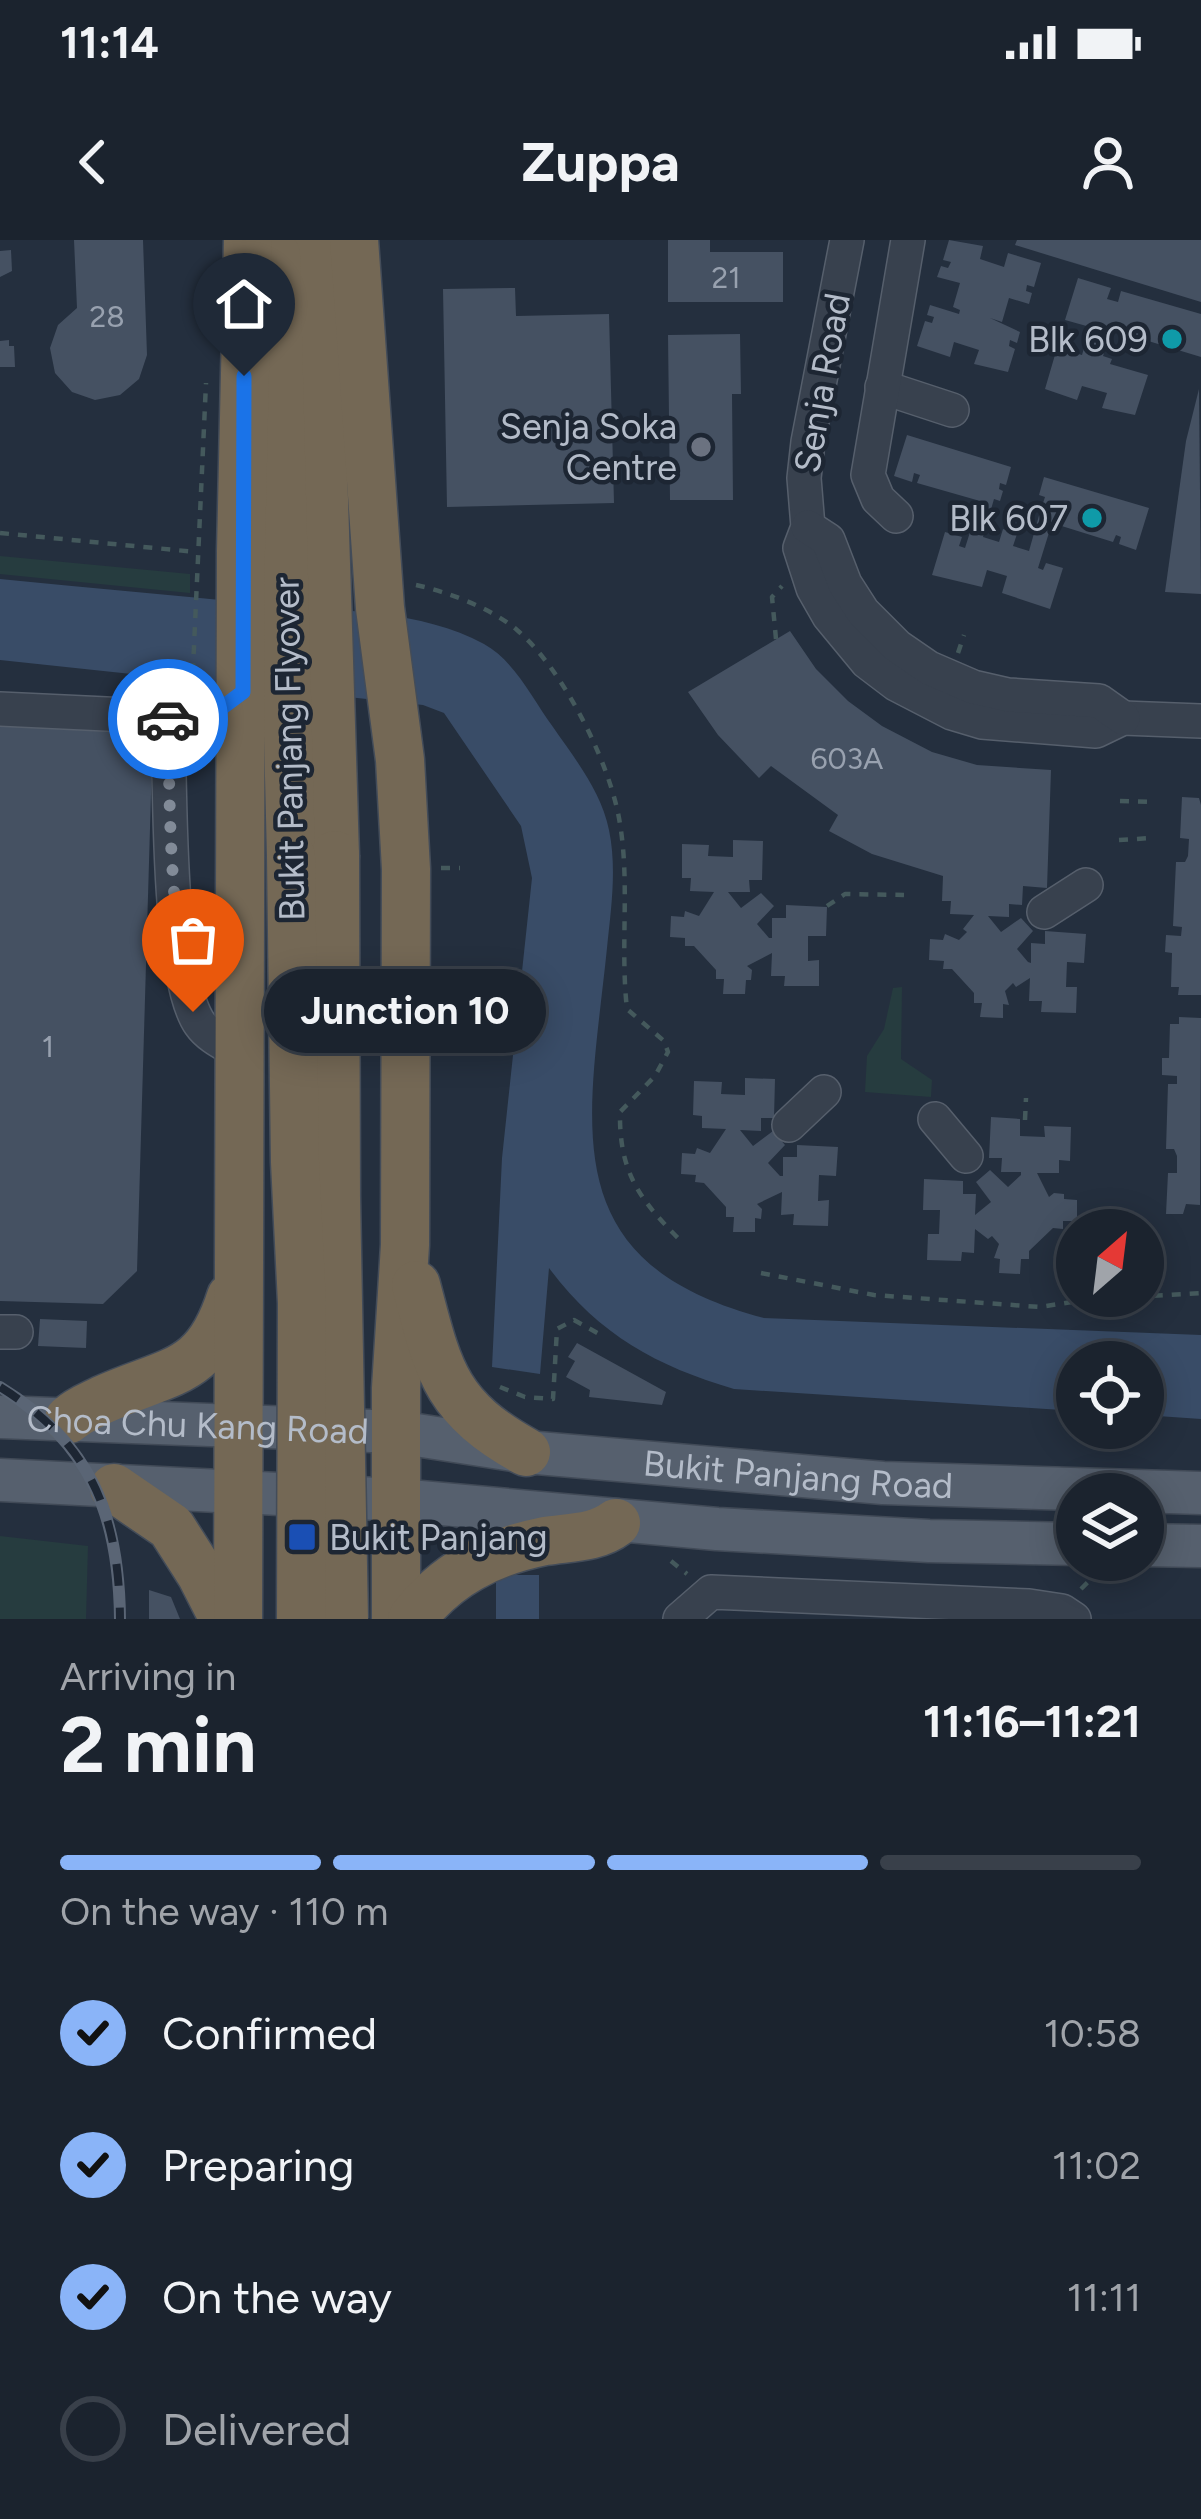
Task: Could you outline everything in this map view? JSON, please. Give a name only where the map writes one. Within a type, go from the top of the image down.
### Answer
[{"type":"highway","points":[[238,1619],[243,690],[218,589],[248,240]]},
{"type":"highway","name":"Bukit Panjang Flyover","points":[[276,240],[313,856],[344,1619]]},
{"type":"highway","name":"Bukit Panjang Flyover","points":[[301,1619],[302,1303],[296,1162],[313,856],[316,240]]},
{"type":"highway","points":[[354,240],[395,596],[393,719],[406,869],[405,1245],[396,1619]]},
{"type":"highway","points":[[405,1245],[444,1382],[496,1436],[526,1452]]},
{"type":"highway","points":[[69,1419],[188,1365],[208,1349],[220,1331],[237,1275]]},
{"type":"highway","points":[[114,1488],[171,1527],[224,1619]]},
{"type":"highway","points":[[412,1619],[454,1574],[482,1560],[540,1542],[603,1533],[616,1522]]},
{"type":"main road","name":"Choa Chu Kang Road","points":[[0,1417],[397,1432]]},
{"type":"main road","name":"Bukit Panjang Road","points":[[397,1432],[526,1452],[883,1483],[1191,1488]]},
{"type":"main road","name":"Choa Chu Kang Road","points":[[0,1480],[398,1500]]},
{"type":"main road","name":"Bukit Panjang Road","points":[[398,1500],[616,1522],[929,1541],[1056,1544]]},
{"type":"main road","points":[[1164,1545],[1201,1546]]},
{"type":"street","name":"Senja Road","points":[[847,240],[804,478],[813,588],[843,637],[867,662],[924,701],[952,713],[1014,727],[1096,731],[1123,718],[1201,722]]},
{"type":"street","points":[[896,516],[868,481],[908,240]]},
{"type":"street","points":[[882,387],[952,410]]},
{"type":"street","points":[[0,709],[168,718],[216,712],[243,690]]},
{"type":"street","points":[[168,718],[171,865],[184,974],[200,1025],[238,1052]]},
{"type":"street","points":[[1044,912],[1086,885]]},
{"type":"street","points":[[789,1125],[824,1093]]},
{"type":"street","points":[[935,1119],[966,1156]]},
{"type":"street","points":[[680,1619],[711,1592],[1029,1606],[1062,1611],[1074,1619]]},
{"type":"path","points":[[192,686],[218,589],[196,552],[206,374]]},
{"type":"path","points":[[0,533],[196,552]]},
{"type":"path","points":[[776,639],[772,597],[783,584]]},
{"type":"path","points":[[395,596],[463,601],[514,627],[552,673],[610,779],[621,827],[627,1009],[653,1030],[668,1052],[664,1064],[620,1112],[619,1142],[647,1206],[678,1238]]},
{"type":"path","points":[[1120,801],[1154,802]]},
{"type":"path","points":[[1119,840],[1152,838]]},
{"type":"path","points":[[827,905],[845,894],[904,895]]},
{"type":"path","points":[[1025,1120],[1026,1098]]},
{"type":"path","points":[[761,1273],[874,1294],[1040,1306],[1201,1293]]},
{"type":"path","points":[[495,1383],[509,1393],[554,1400],[557,1329],[574,1320],[601,1335]]},
{"type":"green space","points":[[0,556],[190,574],[190,593],[0,574]]},
{"type":"green space","points":[[902,987],[901,1059],[932,1080],[931,1097],[865,1092],[867,1056],[884,1029],[893,988]]},
{"type":"green space","points":[[0,1536],[88,1546],[86,1619],[0,1619]]},
{"type":"water","points":[[0,579],[380,614],[434,624],[484,644],[523,682],[578,763],[594,789],[609,830],[612,889],[592,1127],[599,1178],[616,1222],[647,1261],[695,1293],[764,1318],[1201,1335],[1201,1419],[1164,1416],[1164,1341],[1056,1341],[1056,1410],[734,1389],[679,1370],[631,1345],[588,1312],[549,1268],[540,1374],[492,1367],[502,1158],[532,878],[521,826],[444,713],[423,705],[0,660]]},
{"type":"water","points":[[496,1575],[539,1575],[539,1619],[496,1619]]},
{"type":"building","points":[[74,240],[143,240],[147,355],[139,379],[120,395],[95,400],[72,392],[55,373],[50,348],[58,325],[77,308]]},
{"type":"building","points":[[668,240],[710,240],[710,252],[783,252],[783,302],[668,302]]},
{"type":"building","points":[[949,240],[983,246],[980,259],[1004,267],[1008,253],[1041,263],[1034,287],[1027,285],[1026,291],[1032,293],[1029,304],[1009,298],[1002,322],[990,318],[1020,332],[1017,343],[1010,340],[1009,346],[1015,349],[1008,372],[974,364],[979,350],[954,342],[950,357],[917,346],[925,321],[932,323],[934,317],[927,315],[930,305],[959,314],[953,307],[960,283],[937,277],[941,266],[948,268],[951,262],[943,260]]},
{"type":"building","points":[[1017,240],[1201,240],[1201,302],[1015,245]]},
{"type":"building","points":[[11,250],[12,271],[0,277],[0,251]]},
{"type":"building","name":"Blk 609","points":[[1078,278],[1111,288],[1107,299],[1118,302],[1121,291],[1201,314],[1201,357],[1112,330],[1103,356],[1112,359],[1110,364],[1148,375],[1135,415],[1102,408],[1107,393],[1082,386],[1077,400],[1045,389],[1057,348],[1082,355],[1090,327],[1065,320]]},
{"type":"building","points":[[515,288],[516,316],[609,314],[614,503],[447,507],[443,289]]},
{"type":"building","name":"Senja Soka Centre","points":[[740,334],[741,394],[732,394],[733,500],[670,500],[668,335]]},
{"type":"building","points":[[9,340],[15,367],[0,367],[0,341]]},
{"type":"building","name":"Blk 609","points":[[1199,389],[1201,594],[1165,592],[1186,441]]},
{"type":"building","name":"Blk 607","points":[[907,435],[1011,467],[1006,485],[1000,483],[1000,501],[994,499],[983,537],[999,542],[1003,529],[1017,534],[1013,546],[1029,551],[1040,512],[1034,511],[1037,501],[1043,503],[1045,497],[1039,495],[1044,477],[1149,508],[1136,550],[1119,544],[1121,537],[1116,535],[1113,542],[1052,523],[1038,568],[1043,570],[1046,563],[1063,568],[1050,609],[1002,593],[1007,576],[987,570],[982,587],[932,575],[945,532],[962,537],[959,546],[965,548],[971,529],[953,523],[958,507],[976,513],[980,501],[917,483],[920,475],[914,473],[912,482],[894,476]]},
{"type":"building","points":[[790,631],[816,669],[882,726],[932,752],[977,765],[1051,770],[1047,888],[1023,886],[1022,905],[1009,904],[1009,917],[988,916],[1001,932],[1021,918],[1033,931],[1017,949],[1031,963],[1031,943],[1045,944],[1045,931],[1086,934],[1084,963],[1067,962],[1066,987],[1077,987],[1076,1013],[1041,1012],[1042,1001],[1029,1001],[1030,978],[1005,991],[1009,1005],[1003,1004],[1003,1018],[980,1017],[982,1003],[974,1003],[974,993],[952,969],[943,969],[944,961],[929,960],[930,939],[943,940],[945,934],[959,940],[974,915],[950,914],[951,901],[942,901],[943,876],[872,854],[829,831],[838,815],[771,766],[759,778],[718,735],[688,692]]},
{"type":"building","points":[[0,725],[153,726],[137,1271],[103,1304],[0,1301]]},
{"type":"building","points":[[1182,797],[1199,798],[1201,805],[1201,995],[1178,995],[1179,987],[1171,987],[1172,953],[1165,952],[1166,935],[1181,936],[1182,927],[1173,926],[1176,862],[1185,862],[1188,856],[1189,839],[1180,838]]},
{"type":"building","points":[[733,840],[763,841],[762,880],[749,880],[750,892],[728,892],[741,908],[761,893],[774,906],[757,924],[769,938],[772,918],[786,918],[786,905],[827,907],[826,936],[808,936],[808,961],[819,960],[819,986],[784,986],[785,976],[771,976],[772,953],[747,966],[752,970],[745,994],[723,994],[724,979],[716,979],[716,970],[694,946],[685,946],[685,938],[670,937],[671,916],[684,917],[685,911],[699,916],[714,892],[690,891],[691,878],[682,878],[682,844],[709,845],[708,856],[733,857]]},
{"type":"building","points":[[1179,1017],[1201,1018],[1200,1205],[1186,1204],[1183,1214],[1166,1214],[1168,1173],[1177,1173],[1174,1149],[1166,1149],[1168,1084],[1177,1084],[1177,1076],[1162,1075],[1162,1058],[1169,1058],[1170,1024],[1179,1024]]},
{"type":"building","points":[[745,1078],[775,1079],[774,1118],[761,1118],[761,1131],[740,1130],[753,1146],[773,1131],[785,1145],[768,1163],[780,1176],[783,1157],[797,1157],[797,1145],[838,1147],[836,1176],[819,1175],[818,1201],[829,1200],[828,1226],[793,1225],[794,1214],[781,1215],[782,1192],[757,1204],[762,1209],[761,1219],[755,1218],[755,1232],[733,1232],[734,1217],[726,1217],[726,1207],[704,1183],[695,1182],[696,1175],[681,1174],[682,1153],[695,1154],[697,1148],[710,1153],[726,1129],[702,1128],[702,1116],[693,1115],[694,1081],[722,1082],[721,1094],[745,1095]]},
{"type":"building","points":[[991,1117],[1020,1119],[1020,1136],[1045,1137],[1044,1126],[1071,1127],[1070,1161],[1059,1160],[1059,1173],[1037,1173],[1049,1197],[1064,1194],[1064,1199],[1077,1200],[1077,1209],[1056,1209],[1056,1228],[1029,1251],[1029,1259],[1021,1259],[1020,1274],[999,1273],[1000,1259],[994,1258],[999,1244],[975,1229],[974,1253],[962,1252],[961,1261],[927,1260],[928,1234],[939,1234],[940,1210],[923,1210],[924,1179],[963,1181],[963,1194],[976,1194],[975,1215],[991,1202],[976,1182],[990,1170],[1008,1187],[1021,1175],[1001,1172],[1002,1158],[989,1158]]},
{"type":"building","points":[[40,1319],[87,1321],[86,1348],[38,1346]]},
{"type":"building","points":[[577,1343],[666,1392],[662,1405],[589,1397],[590,1390],[566,1377],[575,1361],[568,1357]]},
{"type":"building","points":[[149,1590],[171,1597],[180,1619],[149,1619]]},
{"type":"railway","points":[[0,1387],[57,1432],[94,1485],[114,1547],[120,1619]]},
{"type":"way so far","points":[[168,719],[171,865],[193,1012]]},
{"type":"place","name":"Blk 609","points":[[1172,339]]},
{"type":"place","name":"Senja Soka Centre","points":[[701,447]]},
{"type":"place","name":"Blk 607","points":[[1092,518]]},
{"type":"place","name":"Junction 10","points":[[193,1012]]},
{"type":"place","name":"Bukit Panjang","points":[[302,1537]]},
{"type":"route","points":[[168,719],[216,712],[243,692],[244,376]]}]
